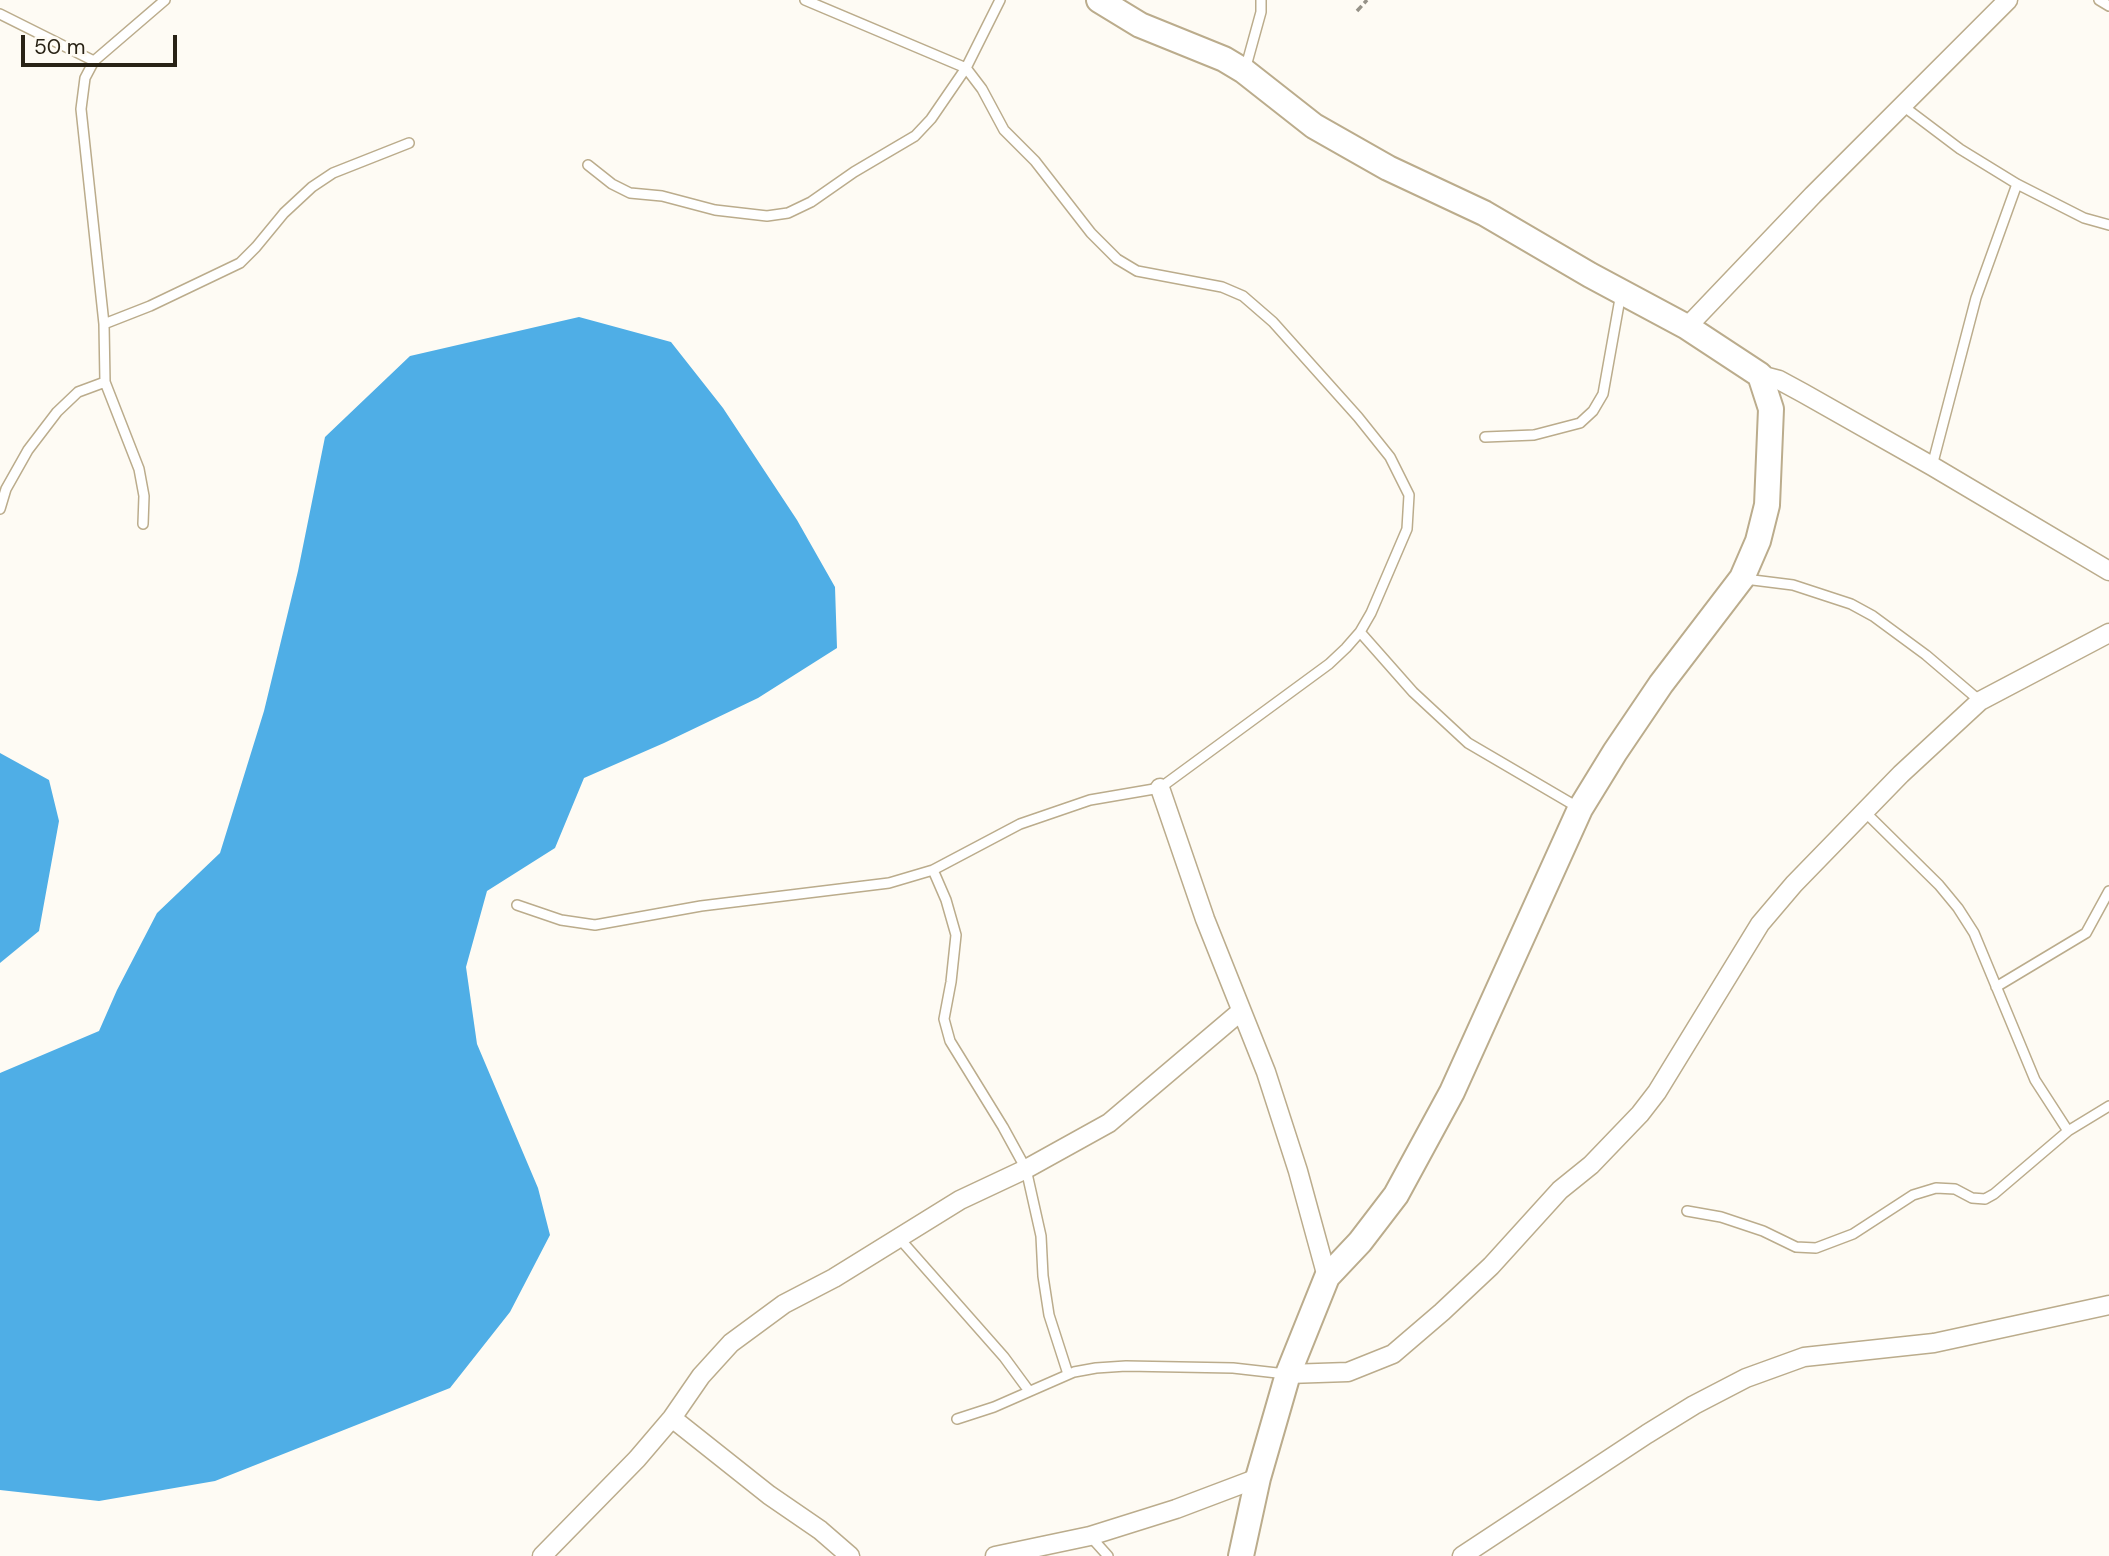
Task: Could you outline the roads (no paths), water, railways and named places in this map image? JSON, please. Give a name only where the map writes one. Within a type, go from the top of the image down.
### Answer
[{"type":"street","points":[[1099,0],[1140,25],[1224,59],[1244,71],[1314,126],[1388,168],[1484,213],[1687,327],[1759,375],[1779,380],[1932,466],[2109,571]]},
{"type":"street","points":[[1687,327],[1813,195],[2008,0]]},
{"type":"street","points":[[1241,1556],[1258,1478],[1288,1374],[1327,1277],[1360,1242],[1402,1184],[1451,1092],[1580,808],[1653,695],[1742,579],[1758,541],[1768,505],[1771,409],[1759,375]]},
{"type":"street","points":[[1288,1374],[1348,1372],[1394,1353],[1491,1266],[1560,1190],[1591,1165],[1640,1114],[1657,1092],[1760,924],[1794,884],[1902,774],[1980,701],[2109,633]]},
{"type":"street","points":[[1160,788],[1205,919],[1266,1072],[1327,1277]]},
{"type":"street","points":[[542,1556],[637,1459],[672,1418],[701,1376],[731,1343],[784,1304],[834,1278],[960,1200],[1026,1169],[1109,1123],[1240,1012]]},
{"type":"street","points":[[1462,1556],[1647,1434],[1694,1405],[1746,1378],[1804,1357],[1934,1343],[2109,1305]]},
{"type":"street","points":[[672,1418],[769,1495],[820,1530],[850,1556]]},
{"type":"street","points":[[995,1556],[1090,1536],[1176,1509],[1258,1478]]},
{"type":"lane","points":[[143,524],[144,496],[139,469],[105,382],[103,324],[81,108],[85,78],[94,61],[165,0]]},
{"type":"lane","points":[[517,905],[561,920],[595,925],[701,906],[889,883],[933,870],[1020,824],[1090,800],[1160,788],[1329,664],[1360,632],[1386,582],[1407,529],[1409,495],[1390,457],[1273,322],[1243,296],[1222,287],[1137,271],[1117,260],[1091,233],[1035,160],[1004,130],[982,89],[966,68],[806,0]]},
{"type":"lane","points":[[588,165],[612,184],[630,193],[663,196],[715,210],[767,216],[788,213],[811,202],[854,172],[915,136],[931,119],[966,68],[1000,0]]},
{"type":"lane","points":[[1244,71],[1261,12],[1261,0]]},
{"type":"lane","points":[[2099,0],[2109,6]]},
{"type":"lane","points":[[0,14],[94,61]]},
{"type":"lane","points":[[1903,106],[1960,149],[2017,184],[2084,218],[2109,225]]},
{"type":"lane","points":[[103,324],[132,314],[240,263],[284,213],[312,187],[333,173],[409,143]]},
{"type":"lane","points":[[1932,466],[1976,299],[2017,184]]},
{"type":"lane","points":[[1485,437],[1534,435],[1580,423],[1593,411],[1603,394],[1621,292]]},
{"type":"lane","points":[[0,509],[6,489],[28,450],[57,412],[78,392],[105,382]]},
{"type":"lane","points":[[1742,579],[1793,585],[1851,604],[1884,624],[1980,701]]},
{"type":"lane","points":[[1360,632],[1413,692],[1468,743],[1580,808]]},
{"type":"lane","points":[[1866,812],[1939,885],[1974,933],[2035,1080],[2068,1132]]},
{"type":"lane","points":[[933,870],[946,900],[956,935],[944,1019],[950,1041],[1026,1169],[1041,1236],[1049,1315],[1068,1374]]},
{"type":"lane","points":[[1996,987],[2086,933],[2109,891]]},
{"type":"lane","points":[[1686,1211],[1721,1217],[1763,1231],[1796,1247],[1816,1248],[1853,1234],[1913,1195],[1936,1188],[1955,1189],[1972,1198],[1984,1199],[1994,1194],[2068,1132],[2109,1106]]},
{"type":"lane","points":[[898,1237],[1004,1357],[1029,1391]]},
{"type":"lane","points":[[957,1419],[994,1407],[1068,1374],[1110,1367],[1233,1368],[1288,1374]]},
{"type":"lane","points":[[1090,1536],[1108,1556]]},
{"type":"water","points":[[579,317],[671,342],[723,408],[797,520],[835,587],[837,648],[758,698],[584,778],[555,848],[487,891],[466,967],[477,1044],[538,1188],[550,1235],[510,1312],[450,1388],[215,1481],[99,1501],[0,1490],[0,1073],[99,1031],[157,913],[220,853],[264,711],[298,571],[325,437],[410,356]]},
{"type":"water","points":[[0,753],[49,780],[59,821],[39,931],[0,963]]}]
